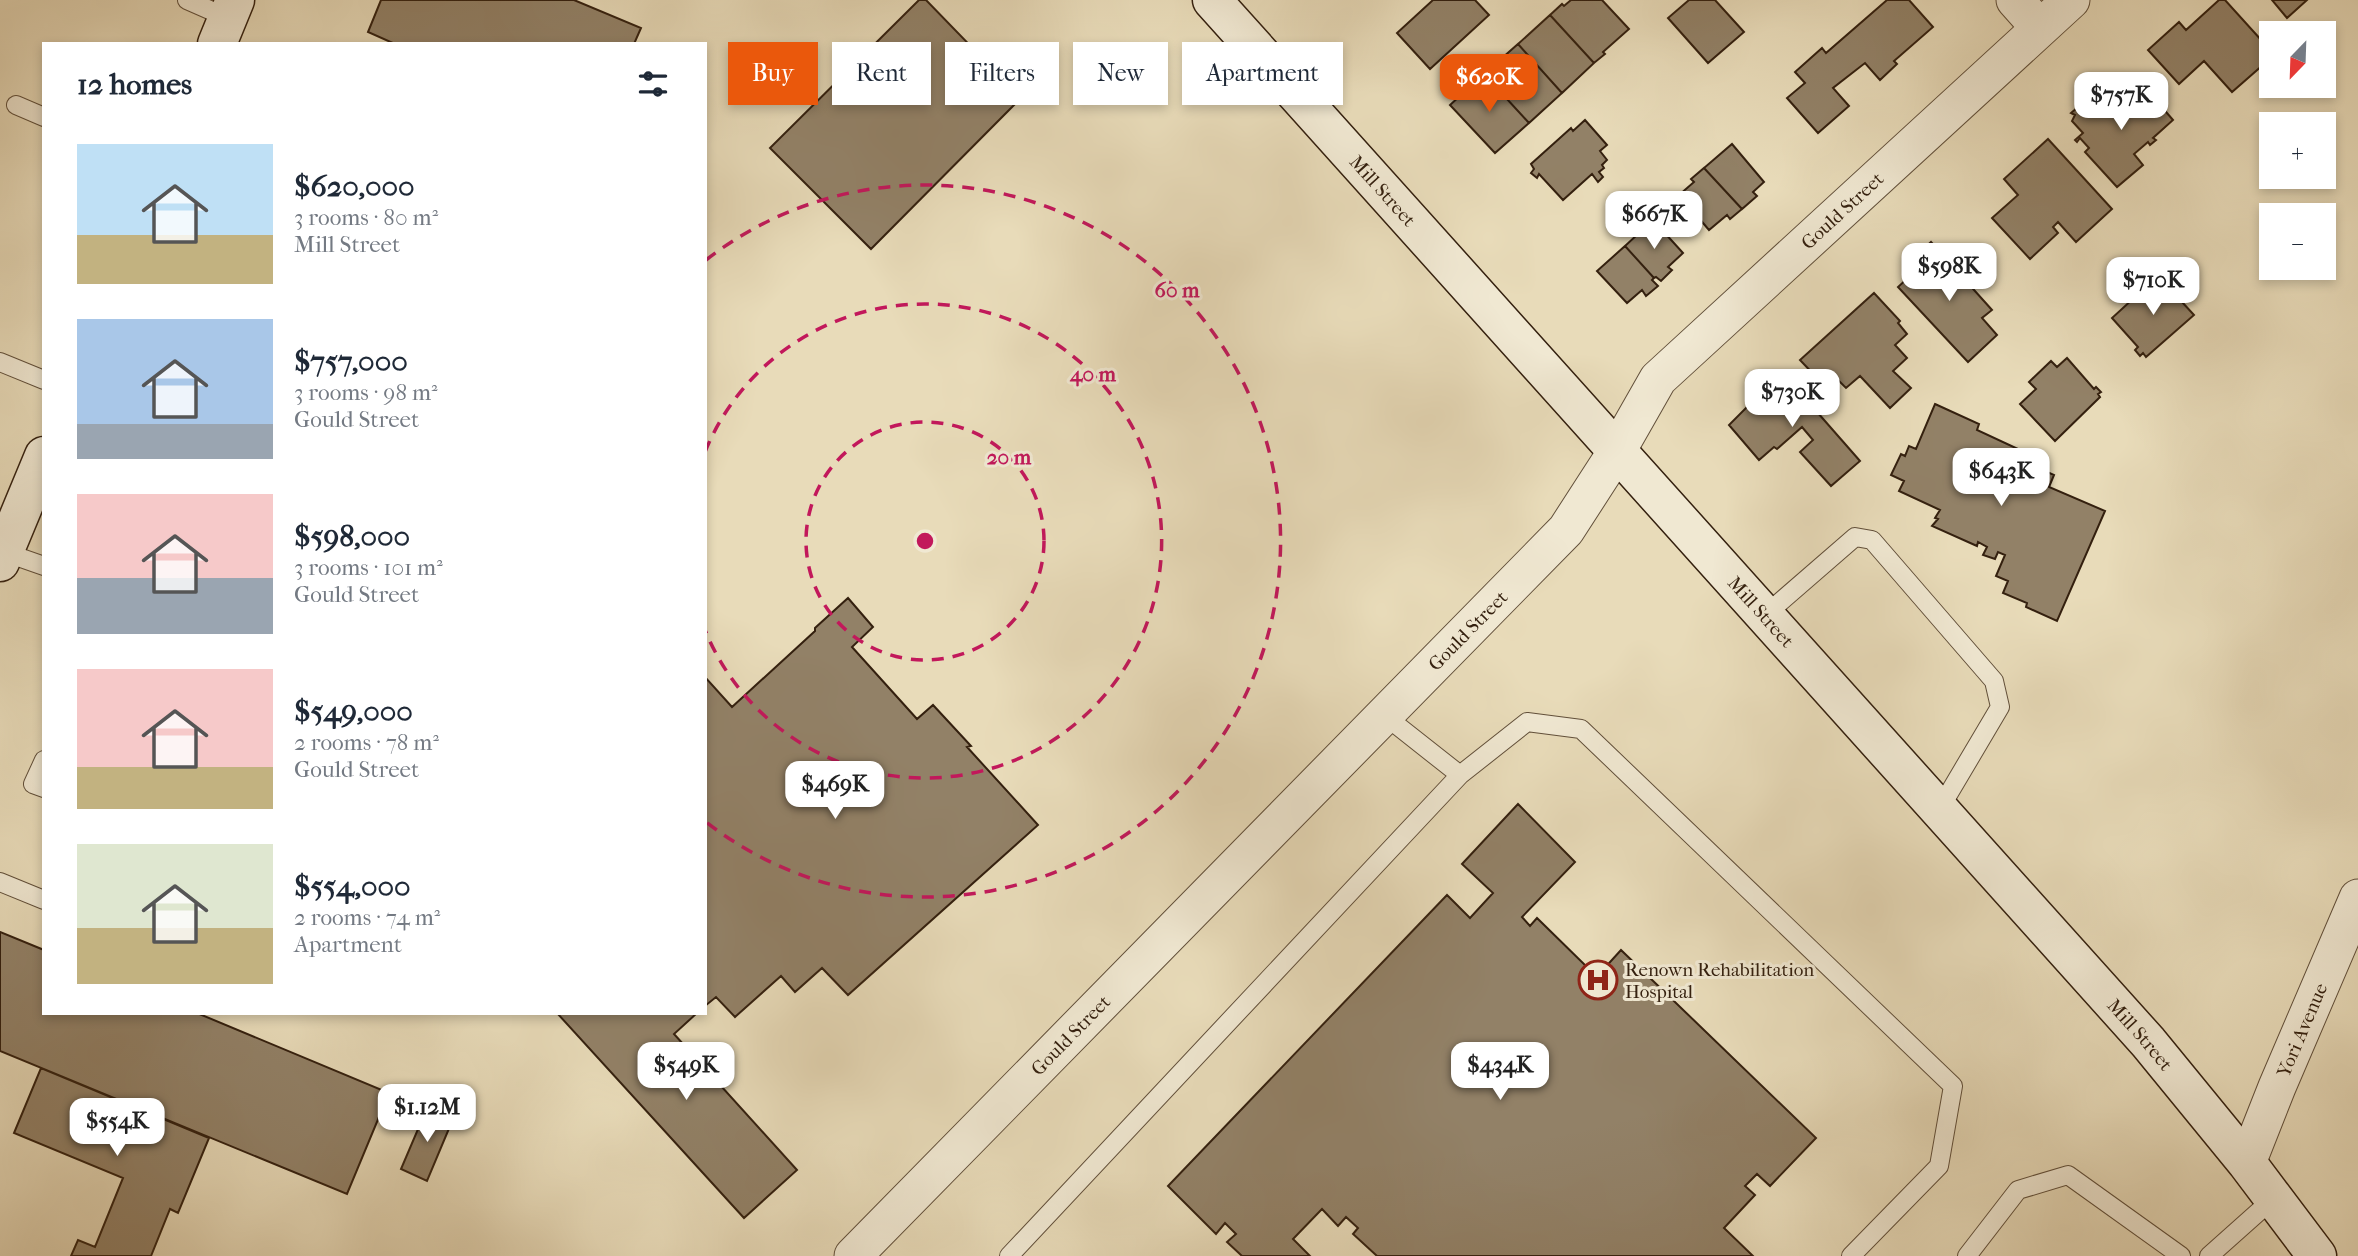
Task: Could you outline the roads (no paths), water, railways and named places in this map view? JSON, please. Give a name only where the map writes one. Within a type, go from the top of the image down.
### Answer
[{"type":"main road","name":"Mill Street","points":[[1212,0],[2148,1042],[2313,1248]]},
{"type":"main road","points":[[6,536],[42,460]]},
{"type":"street","points":[[2015,0],[2039,27]]},
{"type":"street","name":"Gould Street","points":[[853,1256],[1566,530],[1617,451],[1658,379],[2071,0]]},
{"type":"street","name":"Yori Avenue","points":[[2247,1163],[2358,898]]},
{"type":"lane","points":[[187,0],[227,20]]},
{"type":"lane","points":[[16,106],[42,116]]},
{"type":"lane","points":[[0,362],[42,379]]},
{"type":"lane","points":[[6,536],[42,564]]},
{"type":"lane","points":[[1764,616],[1856,537],[1872,540],[1994,681],[2000,707],[1939,810]]},
{"type":"lane","points":[[1384,715],[1460,775]]},
{"type":"lane","points":[[1009,1256],[1460,775],[1527,722],[1581,729],[1953,1086],[1939,1166],[1851,1256]]},
{"type":"lane","points":[[42,764],[33,784],[42,787]]},
{"type":"lane","points":[[0,882],[42,899]]},
{"type":"lane","points":[[1967,1256],[2018,1190],[2068,1175],[2181,1256]]},
{"type":"lane","points":[[2209,1256],[2274,1198]]},
{"type":"place","name":"Renown Rehabilitation Hospital","points":[[1598,980]]}]
